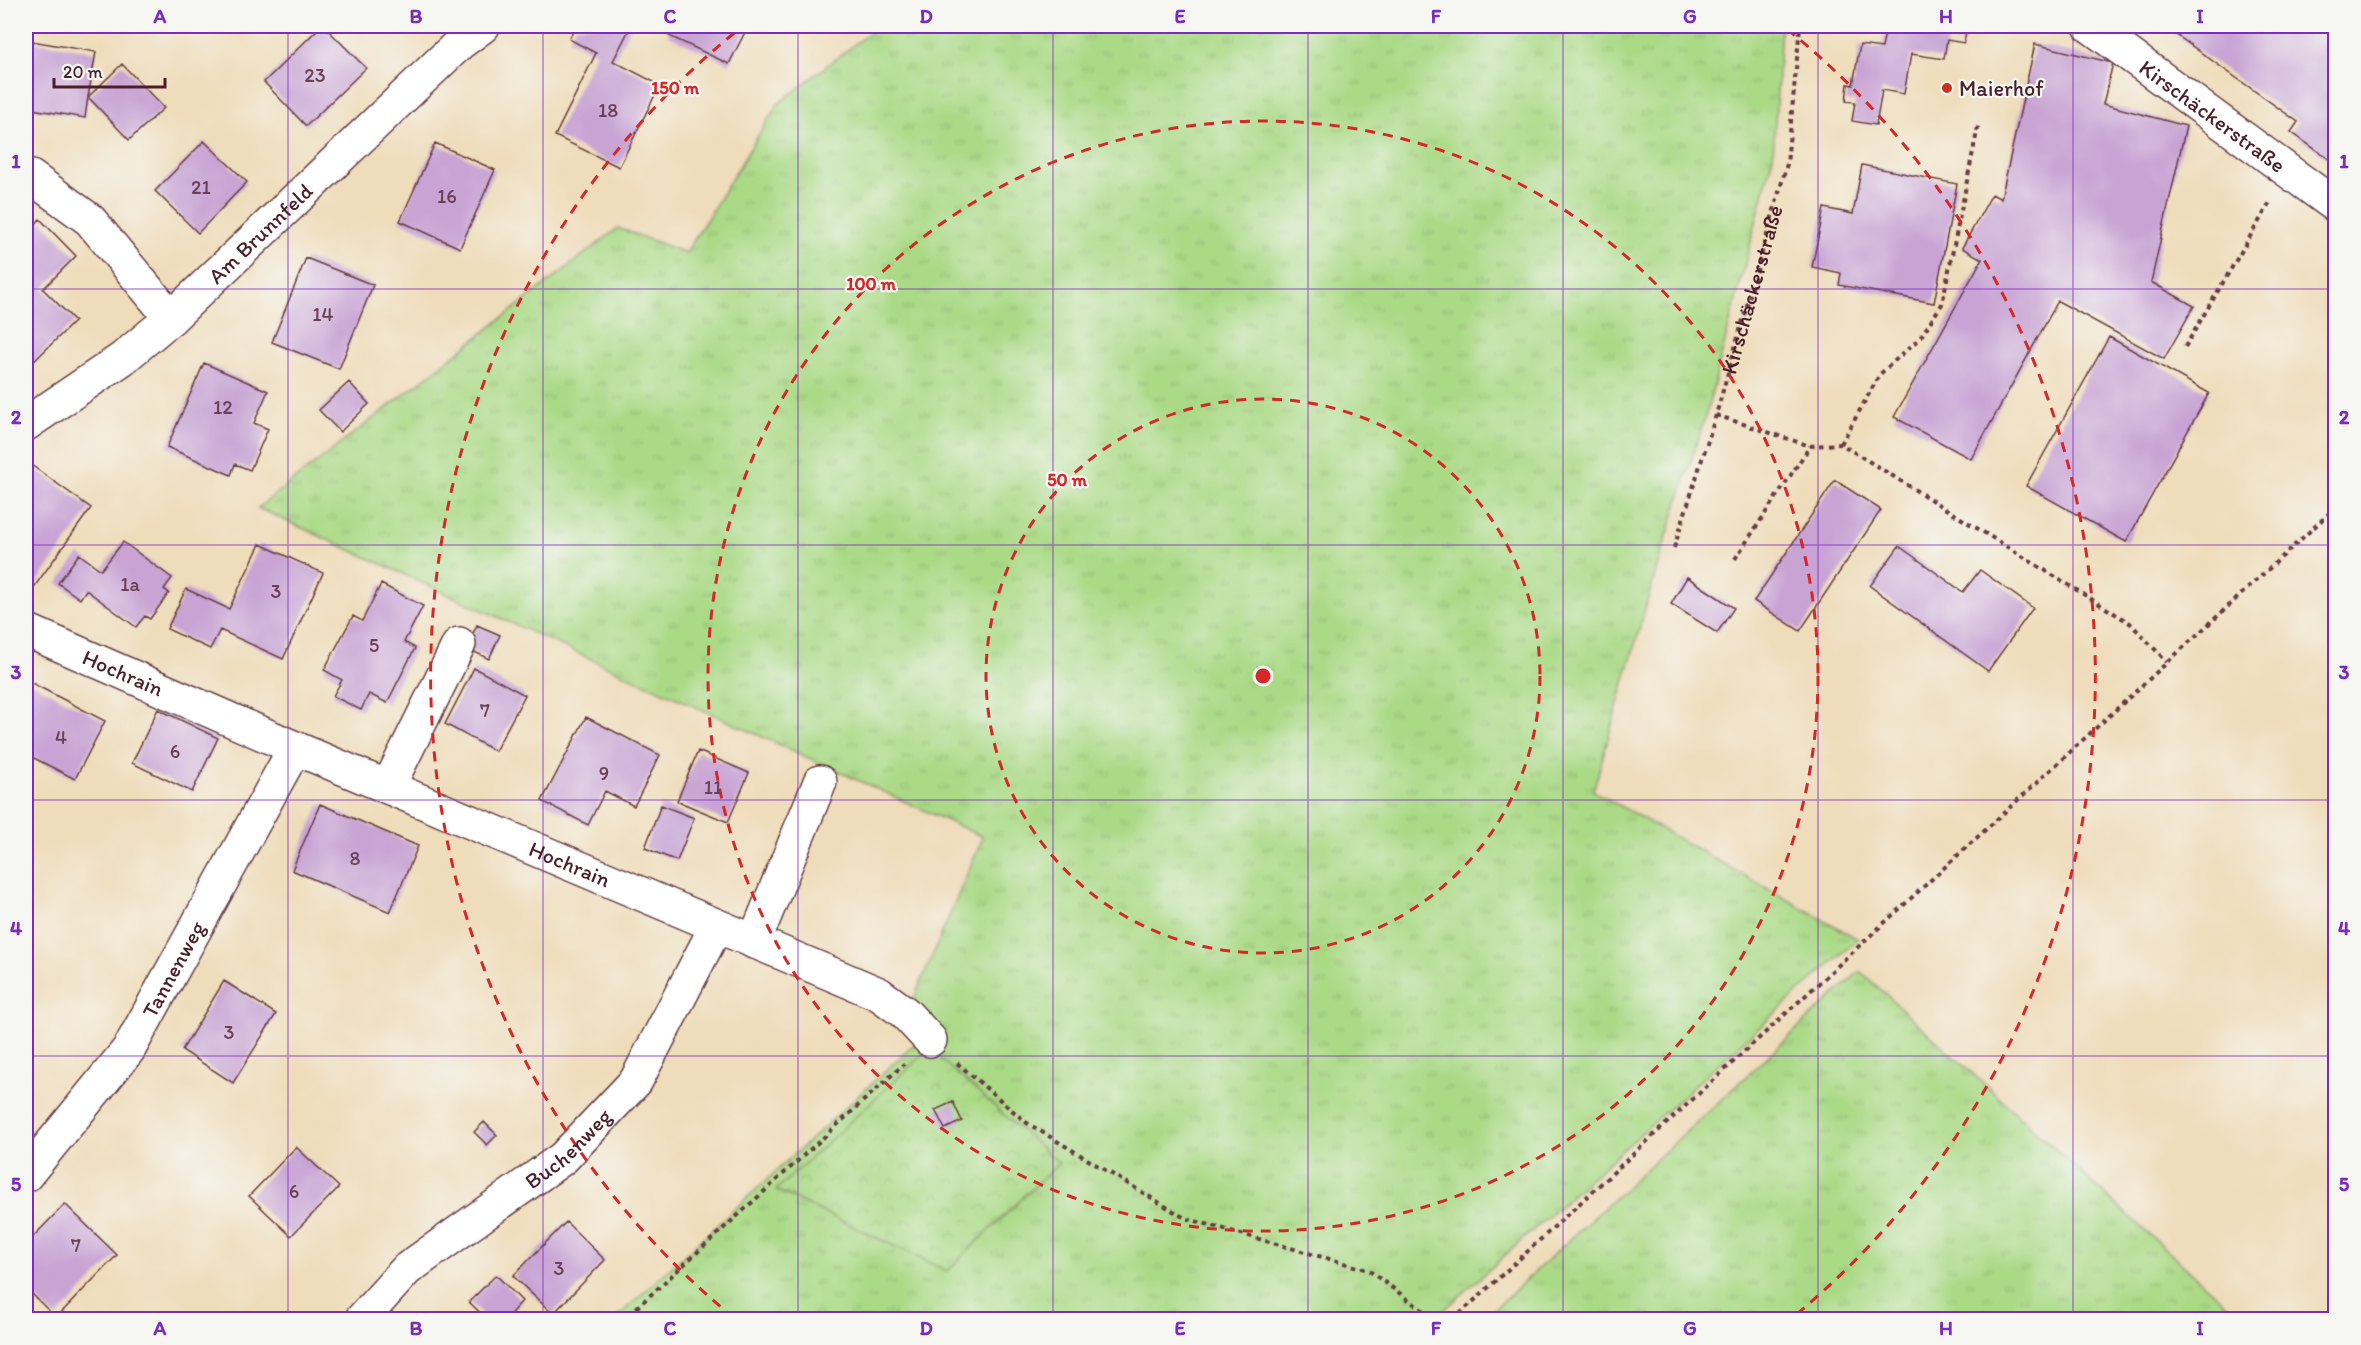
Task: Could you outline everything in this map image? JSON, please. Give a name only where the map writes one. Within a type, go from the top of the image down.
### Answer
[{"type":"street","name":"Kirschäckerstraße","points":[[2096,27],[2336,206]]},
{"type":"street","name":"Am Brunnfeld","points":[[26,424],[122,359],[171,318],[461,31]]},
{"type":"street","points":[[26,176],[32,177],[90,220],[171,318]]},
{"type":"street","name":"Hochrain","points":[[26,630],[295,748],[879,994],[905,1013],[930,1040]]},
{"type":"street","points":[[388,787],[459,644]]},
{"type":"street","name":"Tannenweg","points":[[26,1176],[129,1048],[295,748]]},
{"type":"street","points":[[754,942],[820,782]]},
{"type":"street","name":"Buchenweg","points":[[361,1320],[407,1269],[563,1158],[636,1081],[716,927]]},
{"type":"path","name":"Kirschäckerstraße","points":[[1674,548],[1716,416],[1787,164],[1800,26]]},
{"type":"path","points":[[1841,444],[1880,374],[1920,338],[1942,304],[1979,122]]},
{"type":"path","points":[[2185,347],[2288,171]]},
{"type":"path","points":[[1716,416],[1810,446],[1841,444],[2130,622],[2167,662]]},
{"type":"path","points":[[1735,559],[1810,446]]},
{"type":"path","points":[[1453,1320],[2336,507]]},
{"type":"path","points":[[623,1320],[930,1040],[1028,1123],[1185,1218],[1368,1270],[1436,1320]]},
{"type":"green space","points":[[878,26],[1781,26],[1773,156],[1707,411],[1657,567],[1593,791],[1858,939],[1434,1319],[615,1319],[931,1029],[910,1008],[983,837],[258,508],[618,228],[686,253],[777,105]]},
{"type":"green space","points":[[1860,971],[2242,1319],[1484,1319]]},
{"type":"green space","points":[[929,1049],[1059,1163],[947,1271],[776,1190]]},
{"type":"building","points":[[321,26],[324,26],[366,68],[306,126],[264,82]]},
{"type":"building","points":[[576,26],[631,26],[613,61],[660,85],[619,167],[555,136],[596,53],[569,39]]},
{"type":"building","points":[[671,26],[748,26],[729,64],[667,35]]},
{"type":"building","points":[[1886,26],[1967,26],[1964,43],[1947,40],[1944,59],[1911,54],[1904,94],[1882,90],[1876,125],[1852,121],[1855,102],[1846,101],[1848,84],[1853,85],[1860,45],[1882,48]]},
{"type":"building","points":[[2164,26],[2336,26],[2336,164],[2291,132],[2298,122]]},
{"type":"building","points":[[26,40],[96,52],[85,118],[26,108]]},
{"type":"building","points":[[2035,44],[2113,63],[2103,104],[2186,126],[2151,282],[2194,306],[2164,359],[2058,301],[1971,459],[1894,417],[1982,259],[1962,248],[1992,194],[2001,199]]},
{"type":"building","points":[[122,64],[164,108],[129,140],[88,97]]},
{"type":"building","points":[[204,141],[247,182],[198,233],[155,191]]},
{"type":"building","points":[[435,143],[495,170],[460,248],[400,221]]},
{"type":"building","points":[[1862,165],[1957,184],[1934,303],[1839,285],[1841,273],[1812,267],[1824,208],[1853,214]]},
{"type":"building","points":[[40,219],[76,256],[43,289],[75,321],[26,369],[26,234]]},
{"type":"building","points":[[306,258],[373,285],[339,369],[272,342]]},
{"type":"building","points":[[2109,337],[2209,393],[2126,542],[2026,486]]},
{"type":"building","points":[[204,363],[268,391],[254,423],[268,429],[250,470],[235,464],[231,475],[167,447]]},
{"type":"building","points":[[349,382],[369,404],[340,432],[319,410]]},
{"type":"building","points":[[27,462],[91,508],[32,590],[26,585]]},
{"type":"building","points":[[1835,480],[1881,510],[1800,631],[1754,601]]},
{"type":"building","points":[[123,542],[172,578],[164,589],[169,593],[150,619],[145,616],[136,627],[86,590],[80,599],[58,583],[79,554],[101,570]]},
{"type":"building","points":[[260,544],[323,573],[283,659],[220,630],[210,649],[167,629],[186,589],[229,609]]},
{"type":"building","points":[[1899,546],[1963,592],[1980,570],[2033,608],[1988,671],[1870,586]]},
{"type":"building","points":[[1687,577],[1734,608],[1717,633],[1671,604]]},
{"type":"building","points":[[381,584],[423,606],[404,642],[415,648],[387,703],[369,694],[361,710],[333,696],[342,680],[324,670],[353,616],[362,621]]},
{"type":"building","points":[[477,625],[500,635],[489,659],[466,648]]},
{"type":"building","points":[[474,668],[525,695],[495,751],[445,724]]},
{"type":"building","points":[[26,680],[105,721],[75,779],[26,754]]},
{"type":"building","points":[[158,709],[218,738],[192,792],[132,763]]},
{"type":"building","points":[[586,717],[660,755],[634,806],[605,791],[588,825],[542,801]]},
{"type":"building","points":[[698,751],[749,773],[728,822],[677,801]]},
{"type":"building","points":[[320,804],[418,846],[390,912],[292,870]]},
{"type":"building","points":[[661,805],[694,818],[677,861],[645,848]]},
{"type":"building","points":[[224,981],[276,1014],[233,1083],[182,1050]]},
{"type":"building","points":[[953,1102],[962,1121],[945,1129],[935,1110]]},
{"type":"building","points":[[484,1122],[497,1135],[487,1145],[474,1132]]},
{"type":"building","points":[[296,1147],[339,1187],[291,1236],[249,1196]]},
{"type":"building","points":[[65,1204],[117,1255],[56,1318],[26,1288],[26,1244]]},
{"type":"building","points":[[566,1222],[605,1260],[553,1314],[513,1276]]},
{"type":"building","points":[[496,1275],[522,1301],[505,1320],[488,1320],[469,1302]]},
{"type":"place","name":"Maierhof","points":[[1947,88]]}]
